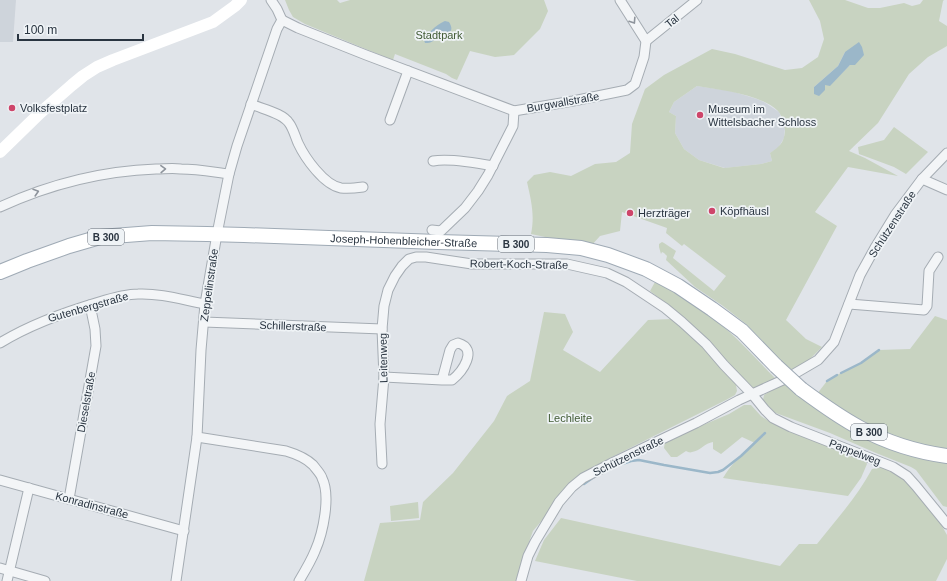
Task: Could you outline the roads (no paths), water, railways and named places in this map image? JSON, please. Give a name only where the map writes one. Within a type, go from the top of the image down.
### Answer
[{"type":"main road","points":[[0,152],[72,84],[97,67],[212,22],[242,0]]},
{"type":"main road","name":"Joseph-Hohenbleicher-Straße","points":[[0,272],[69,246],[100,237],[152,234],[217,234],[547,245],[593,250],[646,269],[678,286],[742,331],[776,366],[801,388],[831,411],[860,428],[884,439],[934,454],[947,456]]},
{"type":"street","points":[[271,0],[277,8],[282,20]]},
{"type":"street","points":[[620,0],[646,41]]},
{"type":"street","name":"Tal","points":[[646,41],[697,0]]},
{"type":"street","name":"Burgwallstraße","points":[[282,20],[298,28],[514,111],[627,90],[635,84],[644,57],[646,41]]},
{"type":"street","name":"Zeppelinstraße","points":[[176,581],[197,437],[201,350],[205,304],[217,234],[229,174],[237,146],[277,29],[282,20]]},
{"type":"street","points":[[390,120],[408,71]]},
{"type":"street","points":[[251,104],[282,116],[289,123],[309,161],[330,183],[342,188],[363,187]]},
{"type":"street","points":[[432,230],[441,231],[465,208],[478,191],[493,166],[512,126],[514,111]]},
{"type":"street","name":"Schützenstraße","points":[[794,374],[818,360],[834,342],[860,275],[876,246],[895,215],[922,179],[947,153]]},
{"type":"street","points":[[433,161],[440,160],[478,163],[493,166]]},
{"type":"street","points":[[0,207],[23,196],[74,180],[106,174],[139,170],[181,169],[229,174]]},
{"type":"street","points":[[922,179],[947,190]]},
{"type":"street","name":"Robert-Koch-Straße","points":[[409,259],[426,257],[472,264],[568,264],[606,273],[626,282],[665,308],[682,322],[706,344],[752,394]]},
{"type":"street","points":[[849,304],[924,310],[927,306],[929,271],[938,257]]},
{"type":"street","name":"Leitenweg","points":[[382,464],[380,424],[384,377],[382,329],[384,306],[388,290],[395,276],[409,259]]},
{"type":"street","name":"Gutenbergstraße","points":[[0,343],[43,320],[119,296],[152,294],[205,304]]},
{"type":"street","name":"Dieselstraße","points":[[69,499],[96,346],[95,329],[90,305]]},
{"type":"street","name":"Schillerstraße","points":[[204,322],[382,329]]},
{"type":"street","points":[[384,377],[442,380]]},
{"type":"street","name":"Schützenstraße","points":[[521,581],[528,556],[559,502],[572,487],[583,478],[696,423],[738,400],[783,380]]},
{"type":"street","name":"Pappelweg","points":[[752,394],[773,418],[804,432],[893,467],[907,476],[947,524]]},
{"type":"street","points":[[197,437],[286,451],[300,456],[313,465],[322,478],[326,494],[325,512],[316,551],[299,581]]},
{"type":"street","name":"Konradinstraße","points":[[0,480],[184,531]]},
{"type":"street","points":[[7,581],[30,488]]},
{"type":"street","points":[[0,568],[45,581]]},
{"type":"water","points":[[445,21],[449,22],[451,26],[450,31],[431,42],[425,43],[424,40],[427,35],[436,26]]},
{"type":"water","points":[[859,42],[864,55],[855,65],[850,65],[830,86],[825,85],[825,90],[819,96],[814,94],[814,87],[838,66],[845,52]]},
{"type":"waterway","points":[[841,373],[861,363],[879,350]]},
{"type":"waterway","points":[[827,381],[837,375]]},
{"type":"waterway","points":[[616,466],[639,460],[710,473],[718,472],[723,470],[741,456],[765,433]]},
{"type":"waterway","points":[[584,484],[594,477]]},
{"type":"place","name":"Volksfestplatz","points":[[12,108]]},
{"type":"place","name":"Museum im Wittelsbacher Schloss","points":[[700,115]]},
{"type":"place","name":"Köpfhäusl","points":[[712,211]]},
{"type":"place","name":"Herzträger","points":[[630,213]]},
{"type":"park label","name":"Stadtpark","points":[[439,35]]},
{"type":"park label","name":"Lechleite","points":[[570,418]]}]
